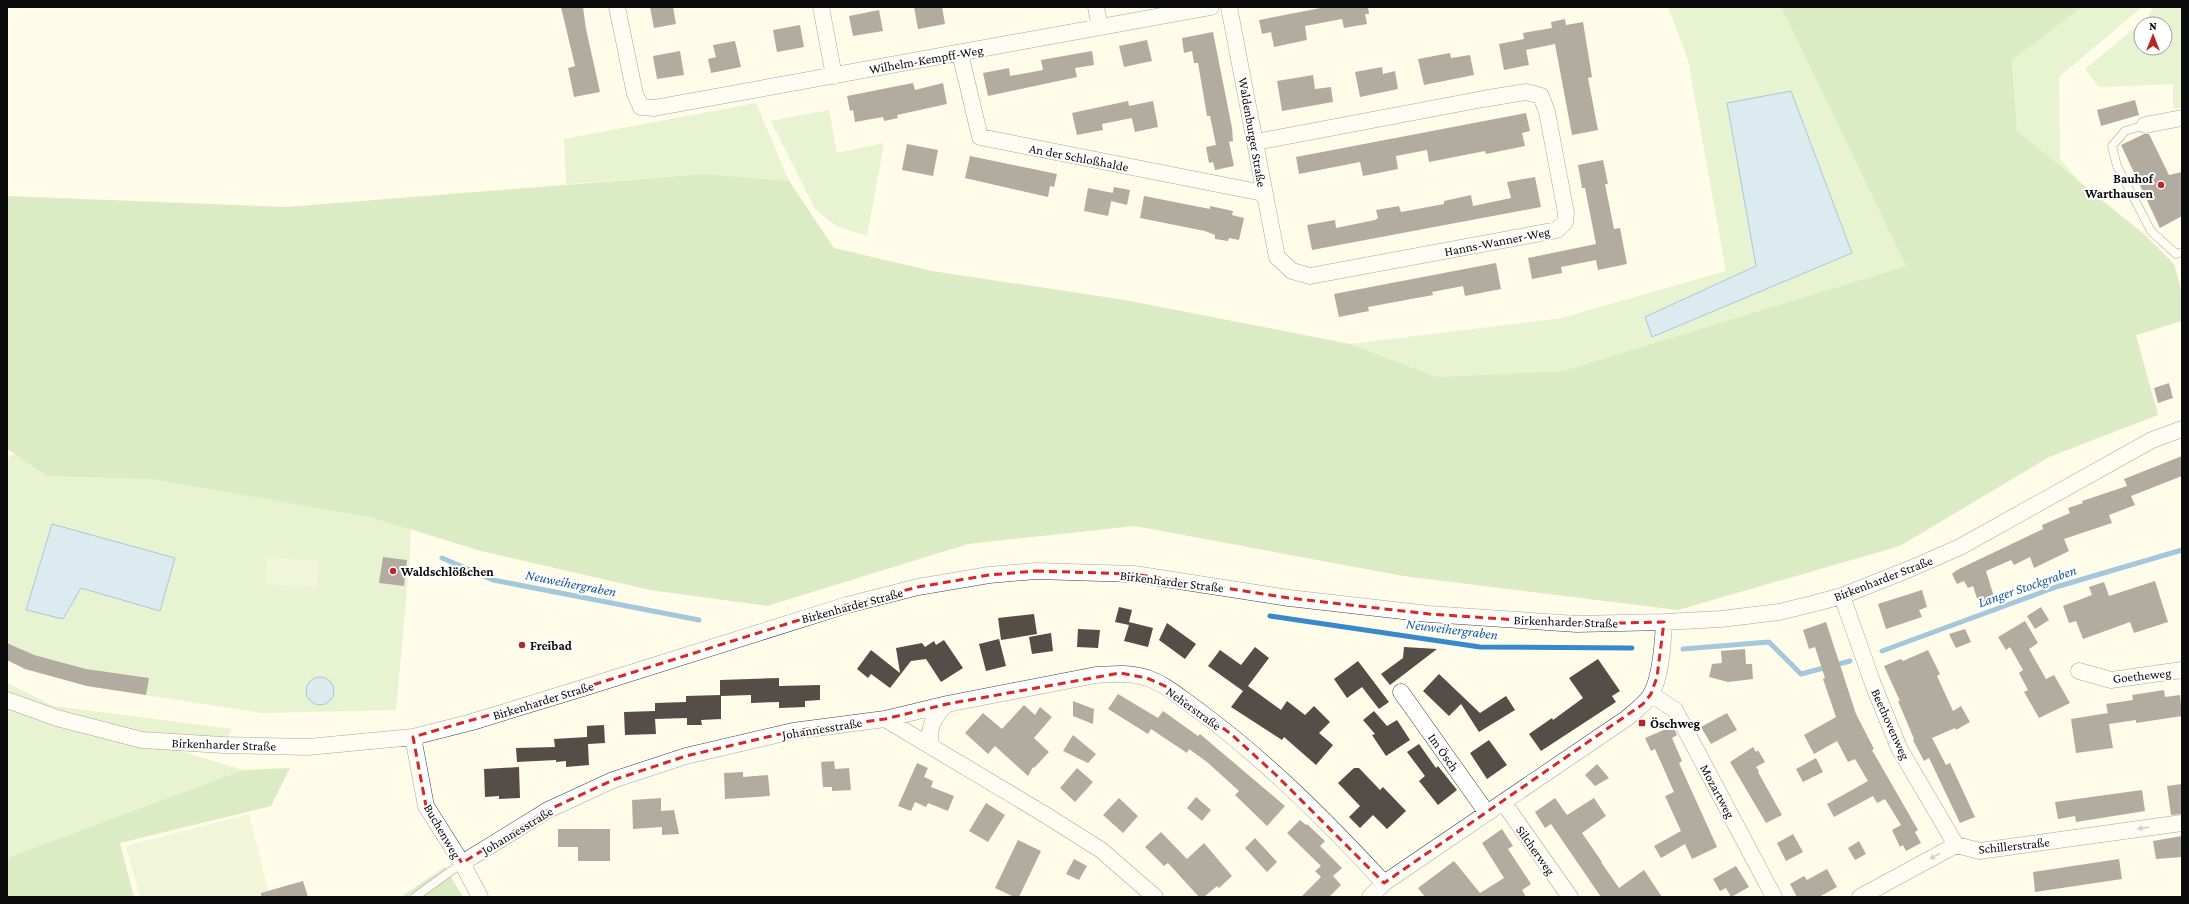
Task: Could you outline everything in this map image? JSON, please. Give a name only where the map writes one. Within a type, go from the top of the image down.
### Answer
[{"type":"street","name":"Wilhelm-Kempff-Weg","points":[[617,7],[635,94],[641,107],[654,108],[1211,7]]},
{"type":"street","points":[[821,7],[834,76]]},
{"type":"street","points":[[1096,7],[1100,27]]},
{"type":"street","name":"Waldenburger Straße","points":[[1229,7],[1256,142],[1263,193],[1277,257]]},
{"type":"street","name":"An der Schloßhalde","points":[[960,53],[980,137],[1263,193]]},
{"type":"street","name":"Hanns-Wanner-Weg","points":[[1256,142],[1526,92],[1541,96],[1547,112],[1566,213],[1566,222],[1557,230],[1310,276],[1292,270],[1277,257]]},
{"type":"street","points":[[2145,125],[2182,118]]},
{"type":"street","name":"Birkenharder Straße","points":[[7,700],[56,718],[142,740],[223,745],[308,747],[413,737],[472,722],[847,605],[918,587],[989,575],[1036,571],[1134,574],[1289,598],[1429,614],[1576,624],[1721,619],[1779,612],[1842,596],[1960,547],[2152,440],[2182,429]]},
{"type":"street","name":"Beethovenweg","points":[[1842,596],[1873,684],[1899,748],[1956,844]]},
{"type":"street","points":[[1370,897],[1384,883],[1627,718],[1643,704],[1651,694],[1657,677],[1663,645],[1664,622]]},
{"type":"street","name":"Goetheweg","points":[[2079,671],[2111,680],[2182,670]]},
{"type":"street","name":"Neherstraße","points":[[885,719],[947,704],[1096,675],[1120,673],[1147,678],[1166,687],[1231,734],[1276,774],[1384,883]]},
{"type":"street","name":"Im Ösch","points":[[1401,692],[1487,813]]},
{"type":"street","name":"Mozartweg","points":[[1651,694],[1675,710],[1774,897]]},
{"type":"street","points":[[932,747],[929,739],[931,723],[947,704]]},
{"type":"street","points":[[885,719],[1101,850],[1155,897]]},
{"type":"street","name":"Johannesstraße","points":[[462,863],[548,810],[613,780],[686,756],[793,731],[885,719]]},
{"type":"street","name":"Buchenweg","points":[[413,737],[426,806],[462,863],[480,897]]},
{"type":"street","name":"Silcherweg","points":[[1503,802],[1570,897]]},
{"type":"street","name":"Schillerstraße","points":[[1956,844],[1980,851],[2182,823]]},
{"type":"street","points":[[1860,897],[1956,844]]},
{"type":"lane","points":[[2145,125],[2125,131],[2112,146],[2117,166],[2151,231],[2176,254],[2182,252]]},
{"type":"lane","points":[[415,897],[462,863]]},
{"type":"highlighted area","points":[[1036,571],[1134,574],[1289,598],[1429,614],[1577,624],[1664,622],[1657,677],[1651,694],[1643,704],[1384,883],[1275,774],[1231,734],[1167,687],[1147,678],[1120,673],[947,704],[885,719],[793,731],[686,756],[613,780],[548,810],[462,863],[426,806],[413,737],[583,688],[847,605],[918,587],[989,575]]},
{"type":"green space","points":[[1668,7],[1781,7],[1906,266],[1563,371],[1437,377],[1350,344],[1562,318],[1726,271],[1688,60]]},
{"type":"green space","points":[[1781,7],[2082,7],[2012,60],[2017,131],[2145,235],[2174,264],[2182,293],[2182,321],[2136,335],[2158,415],[2049,457],[1900,546],[1678,610],[1403,576],[1135,526],[968,544],[767,606],[650,590],[481,551],[370,517],[151,479],[47,476],[7,449],[7,196],[286,207],[704,174],[789,181],[834,248],[932,271],[1125,300],[1350,344],[1437,377],[1563,371],[1906,266]]},
{"type":"green space","points":[[2082,7],[2142,7],[2059,77],[2060,159],[2086,189],[2017,131],[2012,60]]},
{"type":"green space","points":[[2153,7],[2182,7],[2182,108],[2173,108],[2173,84],[2099,87],[2085,69],[2133,29],[2133,56],[2173,56],[2173,16],[2148,16]]},
{"type":"green space","points":[[756,103],[789,181],[704,174],[566,184],[564,139]]},
{"type":"green space","points":[[829,110],[837,153],[884,143],[867,236],[836,226],[815,209],[771,121]]},
{"type":"green space","points":[[84,453],[412,472],[410,556],[396,710],[262,713],[87,686],[25,669],[7,660],[7,463],[10,455]]},
{"type":"green space","points":[[267,557],[319,560],[317,588],[265,585]]},
{"type":"green space","points":[[7,683],[54,706],[232,729],[223,745],[144,740],[243,770],[7,858]]},
{"type":"green space","points":[[290,768],[271,806],[120,843],[134,897],[7,897],[7,858],[243,770]]},
{"type":"green space","points":[[249,814],[270,897],[140,897],[126,846]]},
{"type":"green space","points":[[445,867],[463,897],[401,897]]},
{"type":"water","points":[[1791,91],[1852,253],[1652,337],[1645,317],[1756,266],[1727,103]]},
{"type":"water","points":[[52,524],[175,558],[160,611],[81,588],[63,619],[26,610]]},
{"type":"water","points":[[320,677],[330,681],[334,691],[330,701],[320,705],[310,701],[306,691],[310,681]]},
{"type":"building","points":[[561,7],[583,7],[586,29],[600,92],[574,97],[568,68],[575,66]]},
{"type":"building","points":[[650,7],[673,7],[676,24],[654,28]]},
{"type":"building","points":[[914,7],[942,7],[945,24],[918,29]]},
{"type":"building","points":[[1326,7],[1368,7],[1369,14],[1365,14],[1367,24],[1344,28],[1342,19],[1305,26],[1307,40],[1274,47],[1271,32],[1262,34],[1259,20]]},
{"type":"building","points":[[879,10],[883,31],[853,36],[849,16]]},
{"type":"building","points":[[1565,19],[1566,25],[1583,22],[1592,77],[1588,78],[1598,130],[1572,135],[1555,44],[1526,50],[1529,65],[1504,70],[1499,44],[1524,39],[1523,33],[1552,28],[1551,22]]},
{"type":"building","points":[[800,25],[804,47],[777,52],[773,30]]},
{"type":"building","points":[[1213,32],[1232,128],[1233,141],[1229,142],[1234,166],[1215,170],[1213,162],[1209,163],[1206,147],[1216,145],[1210,116],[1207,116],[1198,63],[1194,63],[1192,51],[1184,53],[1182,38]]},
{"type":"building","points":[[1147,40],[1152,61],[1124,67],[1119,46]]},
{"type":"building","points":[[735,41],[741,67],[711,73],[708,59],[716,57],[713,45]]},
{"type":"building","points":[[680,51],[684,75],[657,79],[653,56]]},
{"type":"building","points":[[1092,51],[1094,65],[1075,68],[1077,77],[988,96],[983,73],[1009,68],[1010,76],[1043,70],[1041,60]]},
{"type":"building","points":[[1450,53],[1451,58],[1470,55],[1474,75],[1424,85],[1418,59]]},
{"type":"building","points":[[1382,67],[1383,74],[1395,71],[1398,89],[1360,97],[1355,72]]},
{"type":"building","points":[[1313,75],[1315,89],[1331,87],[1333,102],[1282,111],[1277,81]]},
{"type":"building","points":[[913,83],[915,90],[943,83],[947,104],[897,115],[898,118],[884,121],[883,117],[855,122],[853,110],[850,111],[847,96]]},
{"type":"building","points":[[2135,100],[2139,115],[2101,126],[2097,110]]},
{"type":"building","points":[[1128,101],[1132,118],[1102,124],[1103,130],[1077,135],[1072,113]]},
{"type":"building","points":[[1153,101],[1158,127],[1135,132],[1129,106]]},
{"type":"building","points":[[1526,113],[1530,131],[1522,133],[1525,146],[1486,154],[1485,151],[1429,162],[1427,150],[1396,156],[1398,169],[1363,176],[1360,162],[1299,174],[1296,157]]},
{"type":"building","name":"Bauhof Warthausen","points":[[2144,134],[2149,134],[2169,175],[2182,172],[2182,216],[2160,228],[2121,145]]},
{"type":"building","points":[[907,144],[938,150],[933,176],[902,170]]},
{"type":"building","points":[[970,156],[1057,174],[1054,187],[1050,186],[1048,197],[965,178]]},
{"type":"building","points":[[1603,160],[1608,184],[1605,184],[1614,229],[1620,228],[1627,264],[1598,270],[1596,260],[1561,267],[1562,273],[1532,279],[1528,258],[1596,244],[1585,188],[1582,188],[1578,165]]},
{"type":"building","points":[[1535,177],[1541,207],[1312,250],[1307,225],[1335,220],[1336,228],[1375,220],[1378,218],[1376,210],[1399,206],[1401,212],[1444,204],[1444,201],[1471,195],[1473,206],[1511,198],[1507,182]]},
{"type":"building","points":[[1114,187],[1130,190],[1127,205],[1111,201]]},
{"type":"building","points":[[1088,188],[1113,193],[1108,216],[1084,211]]},
{"type":"building","points":[[1144,196],[1210,209],[1210,206],[1233,211],[1232,215],[1244,218],[1239,240],[1229,238],[1228,241],[1215,239],[1215,235],[1205,231],[1140,218]]},
{"type":"building","points":[[1496,263],[1501,289],[1465,296],[1463,286],[1432,292],[1433,295],[1368,307],[1369,311],[1339,317],[1334,294]]},
{"type":"building","points":[[2169,383],[2173,398],[2158,403],[2154,388]]},
{"type":"building","points":[[2182,456],[2182,476],[2131,496],[2135,505],[2109,515],[2112,523],[2064,539],[2069,551],[2034,568],[2030,557],[2014,565],[2011,560],[1986,571],[1996,603],[1980,608],[1973,586],[1968,588],[1964,581],[1957,584],[1952,574],[1957,570],[2043,529],[2042,525],[2070,513],[2068,508],[2083,503],[2082,501],[2127,486],[2124,479]]},
{"type":"building","name":"Waldschlößchen","points":[[383,557],[407,560],[404,586],[379,583]]},
{"type":"building","points":[[2155,581],[2168,622],[2134,633],[2130,622],[2083,639],[2076,621],[2069,623],[2063,606],[2092,595],[2089,587],[2104,582],[2109,596]]},
{"type":"building","points":[[1922,590],[1927,607],[1919,610],[1922,617],[1886,629],[1878,604]]},
{"type":"building","points":[[1119,607],[1132,610],[1129,622],[1153,628],[1148,647],[1124,641],[1129,625],[1115,622]]},
{"type":"building","points":[[2041,607],[2049,620],[2035,629],[2027,616]]},
{"type":"building","points":[[1034,614],[1037,634],[1001,640],[998,618]]},
{"type":"building","points":[[2025,621],[2038,643],[2029,649],[2046,679],[2054,675],[2070,703],[2039,718],[2024,692],[2028,690],[2019,673],[2023,670],[2010,647],[2006,650],[1998,637]]},
{"type":"building","points":[[1826,622],[1856,714],[1874,749],[1872,750],[1918,830],[1915,832],[1921,843],[1906,851],[1903,845],[1900,847],[1892,830],[1901,825],[1885,799],[1877,803],[1873,796],[1834,817],[1827,804],[1868,781],[1855,759],[1848,762],[1837,741],[1814,754],[1804,735],[1836,717],[1823,679],[1825,678],[1815,647],[1809,649],[1803,630]]},
{"type":"building","points":[[1167,623],[1196,644],[1185,659],[1159,640]]},
{"type":"building","points":[[1078,629],[1100,630],[1098,648],[1077,647]]},
{"type":"building","points":[[1965,629],[1971,642],[1956,648],[1949,634]]},
{"type":"building","points":[[1051,633],[1053,651],[1032,654],[1029,637]]},
{"type":"building","points":[[999,639],[1006,666],[986,671],[979,644]]},
{"type":"building","points":[[944,640],[963,668],[941,682],[926,659],[911,661],[890,688],[871,674],[868,678],[857,669],[871,650],[900,673],[896,648],[922,643],[925,647],[934,641],[936,645]]},
{"type":"building","points":[[7,643],[34,655],[86,669],[149,678],[146,695],[87,686],[25,669],[7,660]]},
{"type":"building","points":[[1255,647],[1269,658],[1248,686],[1281,710],[1287,701],[1305,715],[1314,706],[1330,722],[1319,733],[1333,745],[1316,765],[1284,737],[1282,740],[1231,707],[1243,691],[1208,666],[1220,650],[1241,665]]},
{"type":"building","points":[[1404,647],[1437,649],[1390,685],[1381,674],[1403,658]]},
{"type":"building","points":[[1745,649],[1746,664],[1752,664],[1753,679],[1728,682],[1709,677],[1712,664],[1722,663],[1721,651]]},
{"type":"building","points":[[1928,650],[1940,674],[1937,676],[1953,711],[1961,706],[1970,722],[1956,730],[1955,728],[1932,738],[1946,765],[1950,763],[1975,817],[1960,823],[1929,758],[1924,761],[1913,740],[1914,739],[1898,701],[1900,701],[1884,666],[1901,659],[1903,661]]},
{"type":"building","points":[[1598,659],[1620,691],[1612,696],[1616,702],[1541,751],[1529,734],[1552,718],[1553,720],[1583,698],[1569,678]]},
{"type":"building","points":[[1358,661],[1389,702],[1379,709],[1362,687],[1347,698],[1334,679]]},
{"type":"building","points":[[1439,674],[1480,713],[1506,696],[1515,710],[1479,732],[1461,704],[1449,716],[1423,691]]},
{"type":"building","points":[[779,678],[779,686],[820,685],[820,700],[805,701],[805,707],[779,708],[779,702],[751,703],[751,695],[721,696],[721,719],[701,720],[702,725],[687,725],[687,718],[655,719],[656,734],[625,735],[624,712],[655,711],[655,703],[686,702],[686,696],[720,695],[720,680]]},
{"type":"building","points":[[2164,690],[2165,697],[2180,695],[2182,716],[2136,723],[2136,720],[2109,724],[2113,748],[2076,753],[2071,719],[2108,713],[2106,704],[2133,700],[2132,695]]},
{"type":"building","points":[[1118,694],[1158,718],[1163,711],[1198,736],[1200,734],[1285,806],[1267,826],[1235,795],[1239,791],[1207,762],[1189,749],[1187,753],[1151,729],[1148,734],[1108,709]]},
{"type":"building","points":[[1073,701],[1094,709],[1093,724],[1073,716]]},
{"type":"building","points":[[1024,705],[1035,715],[1040,707],[1052,717],[1034,738],[1049,752],[1034,768],[1033,767],[1028,776],[995,746],[988,754],[965,733],[983,713],[1002,729]]},
{"type":"building","points":[[1374,711],[1387,726],[1397,720],[1410,740],[1386,756],[1372,735],[1375,734],[1363,720]]},
{"type":"building","points":[[1727,713],[1737,730],[1711,744],[1701,727]]},
{"type":"building","points":[[604,725],[605,743],[588,744],[589,765],[566,767],[566,761],[556,762],[556,760],[517,762],[516,748],[555,747],[554,739],[587,737],[587,726]]},
{"type":"building","points":[[1673,726],[1677,735],[1672,738],[1682,761],[1679,763],[1717,847],[1692,859],[1685,844],[1661,858],[1654,846],[1681,831],[1665,796],[1674,792],[1655,749],[1651,751],[1645,738]]},
{"type":"building","points":[[1073,735],[1096,754],[1088,763],[1063,751]]},
{"type":"building","points":[[1489,740],[1507,765],[1487,779],[1470,753]]},
{"type":"building","points":[[1419,744],[1436,768],[1438,766],[1457,790],[1438,805],[1419,781],[1425,776],[1407,752]]},
{"type":"building","points":[[1753,747],[1756,752],[1758,750],[1765,762],[1756,767],[1759,771],[1758,772],[1782,815],[1766,823],[1730,762]]},
{"type":"building","points":[[1816,758],[1823,772],[1803,782],[1796,769]]},
{"type":"building","points":[[834,761],[835,769],[849,768],[851,790],[832,791],[832,787],[823,787],[821,762]]},
{"type":"building","points":[[917,763],[928,768],[924,777],[933,781],[931,787],[954,796],[948,811],[928,803],[926,807],[915,802],[911,811],[898,806]]},
{"type":"building","points":[[1597,764],[1609,778],[1595,786],[1585,775]]},
{"type":"building","points":[[519,767],[520,798],[499,799],[499,796],[485,797],[484,769]]},
{"type":"building","points":[[1077,768],[1093,782],[1075,802],[1060,788]]},
{"type":"building","points":[[1354,768],[1359,768],[1380,790],[1383,787],[1406,811],[1387,829],[1373,815],[1360,828],[1349,817],[1360,806],[1338,783]]},
{"type":"building","points":[[743,772],[743,777],[768,775],[770,796],[725,799],[724,773]]},
{"type":"building","points":[[2182,784],[2182,814],[2171,815],[2167,786]]},
{"type":"building","points":[[2142,790],[2145,811],[2076,822],[2075,816],[2058,819],[2055,802]]},
{"type":"building","points":[[1196,797],[1211,810],[1202,821],[1187,808]]},
{"type":"building","points":[[661,798],[661,811],[674,810],[679,834],[662,835],[662,827],[633,829],[632,800]]},
{"type":"building","points":[[1119,798],[1138,816],[1123,833],[1103,815]]},
{"type":"building","points":[[1555,798],[1567,815],[1594,798],[1606,816],[1582,833],[1601,862],[1619,888],[1644,870],[1662,897],[1601,897],[1551,824],[1545,828],[1535,812]]},
{"type":"building","points":[[986,803],[1005,815],[988,842],[969,831]]},
{"type":"building","points":[[1300,820],[1306,825],[1307,824],[1325,841],[1320,846],[1342,868],[1333,876],[1341,885],[1329,897],[1301,897],[1321,877],[1315,871],[1321,866],[1287,833]]},
{"type":"building","points":[[558,829],[610,829],[610,861],[578,861],[578,847],[558,847]]},
{"type":"building","points":[[1502,829],[1513,846],[1508,849],[1531,884],[1522,890],[1526,897],[1425,897],[1418,888],[1454,861],[1480,893],[1504,878],[1482,843]]},
{"type":"building","points":[[1161,832],[1187,859],[1204,843],[1232,876],[1219,888],[1217,886],[1204,897],[1199,897],[1168,863],[1164,866],[1145,847]]},
{"type":"building","points":[[1793,834],[1803,852],[1786,861],[1777,843]]},
{"type":"building","points":[[2182,836],[2182,857],[2156,859],[2153,841]]},
{"type":"building","points":[[1255,838],[1277,862],[1267,872],[1245,848]]},
{"type":"building","points":[[1018,840],[1041,851],[1019,897],[1014,897],[995,888]]},
{"type":"building","points":[[1859,841],[1866,854],[1855,860],[1848,848]]},
{"type":"building","points":[[1074,859],[1087,866],[1079,880],[1066,874]]},
{"type":"building","points":[[2119,859],[2122,879],[2035,892],[2033,872]]},
{"type":"building","points":[[1736,866],[1749,887],[1731,897],[1726,888],[1720,891],[1713,879]]},
{"type":"building","points":[[1827,869],[1837,887],[1819,897],[1797,897],[1790,884],[1804,876],[1807,880]]},
{"type":"building","points":[[303,881],[308,897],[261,897],[261,893]]},
{"type":"waterway","name":"Langer Stockgraben","points":[[1882,651],[2056,587],[2182,550]]},
{"type":"waterway","name":"Neuweihergraben","points":[[442,558],[493,580],[699,620]]},
{"type":"waterway","name":"Neuweihergraben","points":[[1270,616],[1480,647],[1632,648]]},
{"type":"waterway","name":"Neuweihergraben","points":[[1683,649],[1769,642],[1801,674],[1850,661]]},
{"type":"place","name":"Bauhof Warthausen","points":[[2161,185]]},
{"type":"place","name":"Waldschlößchen","points":[[393,571]]},
{"type":"place","name":"Freibad","points":[[522,645]]},
{"type":"place","name":"Öschweg","points":[[1642,723]]}]
